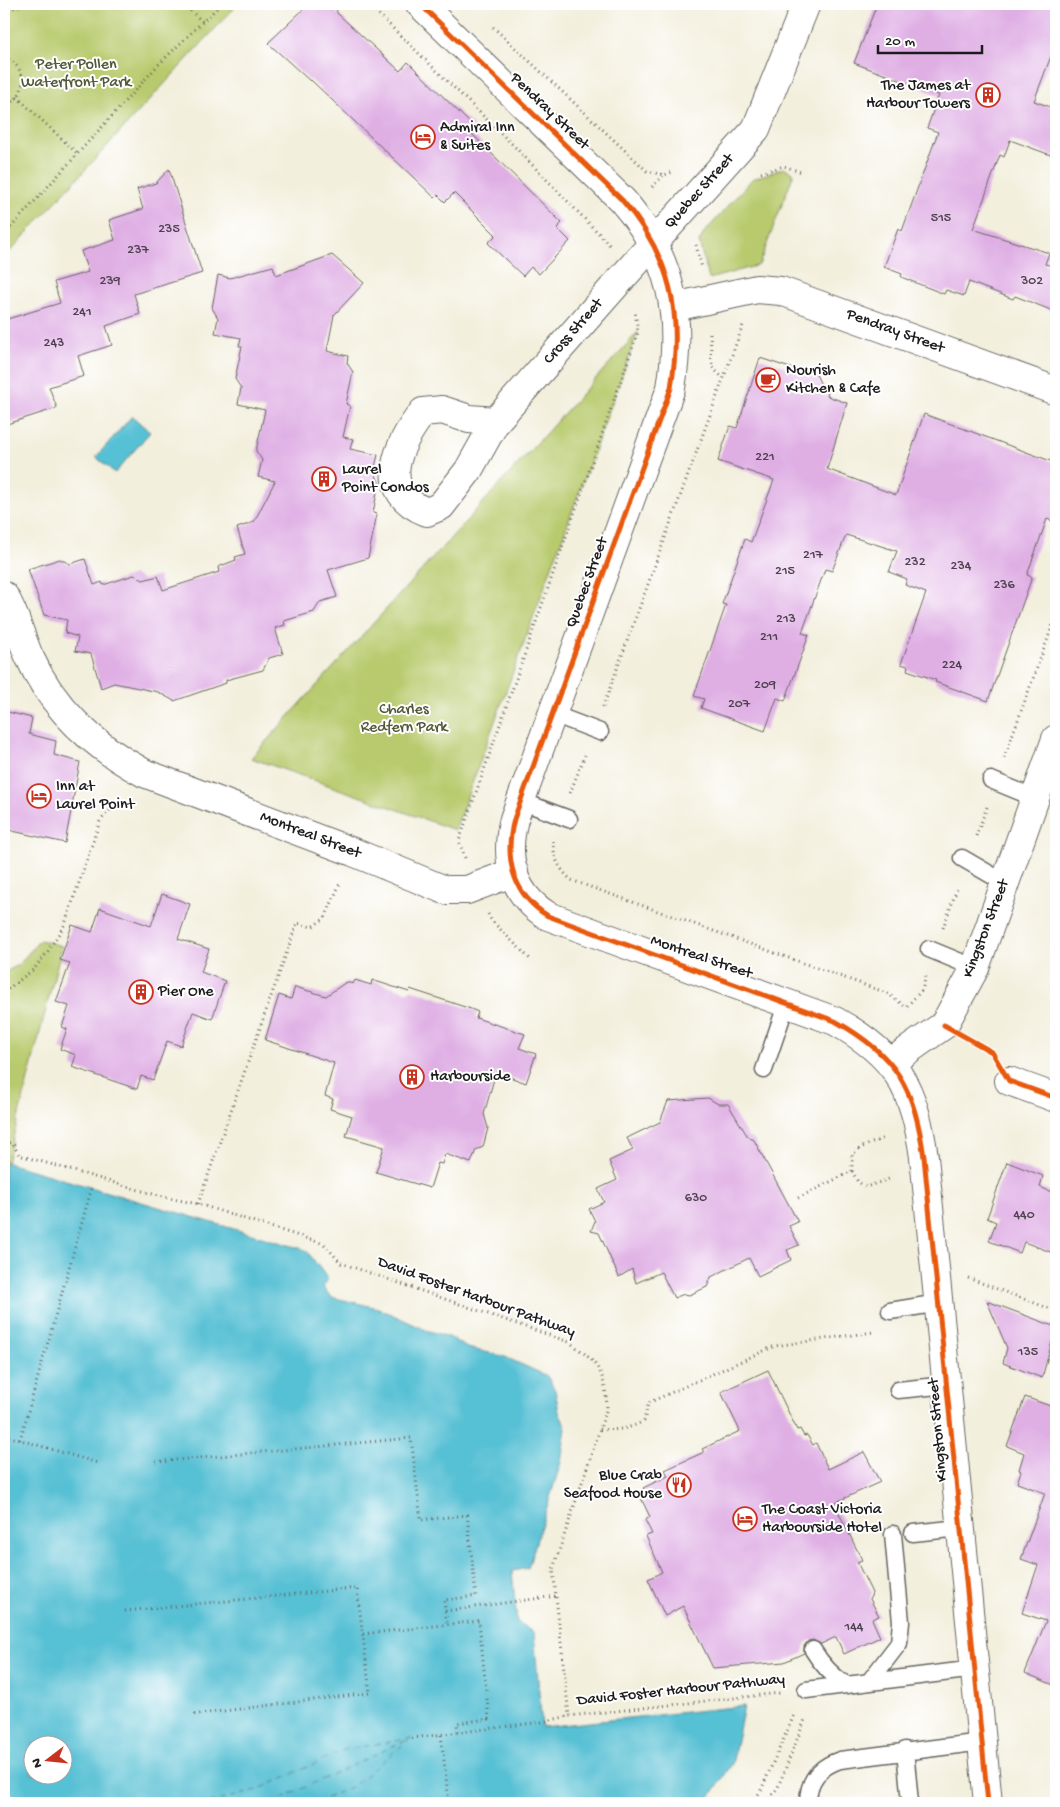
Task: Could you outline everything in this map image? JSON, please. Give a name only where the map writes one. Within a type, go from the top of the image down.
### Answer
[{"type":"street","name":"Pendray Street","points":[[420,4],[622,200],[654,242]]},
{"type":"street","name":"Quebec Street","points":[[514,872],[510,852],[511,832],[521,801],[671,388],[676,360],[674,307],[654,242],[756,130],[806,4]]},
{"type":"street","name":"Cross Street","points":[[496,422],[654,242]]},
{"type":"street","name":"Pendray Street","points":[[674,307],[757,289],[781,291],[1056,391]]},
{"type":"street","name":"Montreal Street","points":[[4,596],[41,681],[59,706],[97,745],[144,773],[353,852],[444,890],[454,892],[475,887],[514,872],[519,890],[526,899],[548,916],[815,1012],[855,1032],[891,1062]]},
{"type":"street","name":"Kingston Street","points":[[988,1803],[939,1304],[920,1132],[902,1080],[891,1062],[944,1025],[975,968],[1056,739]]},
{"type":"street","points":[[1009,1081],[1056,1098]]},
{"type":"lane","points":[[553,714],[598,731]]},
{"type":"lane","points":[[993,781],[1035,798]]},
{"type":"lane","points":[[521,801],[565,817]]},
{"type":"lane","points":[[964,859],[1005,883]]},
{"type":"lane","points":[[932,951],[975,968]]},
{"type":"lane","points":[[764,1070],[787,1002]]},
{"type":"lane","points":[[890,1311],[939,1304]]},
{"type":"lane","points":[[898,1390],[947,1385]]},
{"type":"lane","points":[[913,1533],[960,1528]]},
{"type":"lane","points":[[869,1682],[899,1643],[901,1622],[893,1534]]},
{"type":"lane","points":[[813,1650],[821,1664],[834,1677],[846,1685]]},
{"type":"lane","points":[[806,1690],[974,1669]]},
{"type":"lane","points":[[808,1803],[810,1788],[816,1776],[825,1765],[840,1760],[905,1750],[982,1742]]},
{"type":"lane","points":[[905,1750],[910,1803]]},
{"type":"path","points":[[4,11],[25,4]]},
{"type":"path","points":[[183,4],[203,22]]},
{"type":"path","points":[[4,235],[158,65],[222,4]]},
{"type":"path","points":[[368,4],[593,225],[618,254],[627,272],[634,299],[638,332],[459,841],[475,887],[491,920],[530,959]]},
{"type":"path","points":[[490,24],[647,171],[664,175],[676,170]]},
{"type":"path","points":[[4,57],[15,63],[21,70],[22,89],[17,98],[4,105]]},
{"type":"path","points":[[17,98],[78,154]]},
{"type":"path","points":[[754,175],[784,166],[801,172]]},
{"type":"path","points":[[697,237],[696,253],[710,298],[710,357],[712,366],[723,378]]},
{"type":"path","points":[[745,319],[598,731],[565,817],[553,841],[554,858],[560,869],[571,880],[887,993],[906,1007],[922,990],[932,951],[964,859],[1056,616]]},
{"type":"path","points":[[4,992],[34,969],[51,946],[65,924],[100,821],[144,773]]},
{"type":"path","points":[[198,1204],[297,923],[312,927],[325,918],[353,852]]},
{"type":"path","points":[[884,1138],[874,1141],[852,1155],[852,1171],[858,1182],[866,1187],[889,1179]]},
{"type":"path","points":[[798,1198],[852,1171]]},
{"type":"path","points":[[20,1440],[92,1187]]},
{"type":"path","points":[[935,1267],[1056,1310]]},
{"type":"path","points":[[600,1429],[613,1431],[634,1426],[644,1421],[648,1403],[775,1346],[876,1331]]},
{"type":"path","points":[[4,1435],[98,1463]]},
{"type":"path","points":[[156,1462],[411,1438],[421,1520],[467,1514],[476,1596],[444,1600],[447,1624]]},
{"type":"path","points":[[125,1611],[357,1588],[370,1693],[191,1716]]},
{"type":"path","points":[[445,1611],[556,1596]]},
{"type":"path","points":[[363,1634],[478,1621],[489,1719],[457,1723],[458,1733]]},
{"type":"path","points":[[767,1803],[778,1787],[809,1709]]},
{"type":"path","points":[[412,1738],[542,1722],[569,1716]]},
{"type":"path","points":[[441,1735],[449,1803]]},
{"type":"green space","name":"Peter Pollen Waterfront Park","points":[[4,4],[238,4],[4,258]]},
{"type":"green space","points":[[784,168],[794,173],[759,265],[709,279],[699,242],[704,233],[752,179]]},
{"type":"green space","name":"Charles Redfern Park","points":[[638,332],[455,830],[251,758]]},
{"type":"green space","points":[[40,940],[62,946],[7,1162],[4,1162],[4,973],[18,965]]},
{"type":"water","points":[[132,416],[150,432],[115,473],[96,457]]},
{"type":"water","points":[[4,1162],[306,1250],[328,1279],[323,1287],[331,1297],[378,1308],[426,1330],[449,1337],[467,1348],[503,1356],[547,1376],[555,1390],[559,1412],[566,1428],[561,1462],[528,1568],[512,1571],[517,1622],[534,1633],[542,1727],[744,1706],[732,1764],[706,1803],[4,1803]]},
{"type":"building","name":"Admiral Inn & Suites","points":[[309,4],[336,4],[337,13],[400,71],[408,62],[473,126],[468,130],[562,223],[557,228],[570,241],[539,274],[531,267],[523,276],[488,243],[496,235],[454,193],[445,202],[438,195],[435,198],[311,80],[268,43]]},
{"type":"building","points":[[877,4],[1056,4],[1056,43],[1034,101],[1056,109],[1056,157],[1010,140],[1004,157],[1000,155],[973,229],[1049,253],[1045,264],[1056,267],[1056,312],[1015,296],[1013,299],[969,282],[964,296],[946,290],[944,294],[901,277],[902,274],[884,267],[898,229],[902,231],[938,132],[927,128],[939,95],[854,63]]},
{"type":"building","points":[[169,169],[202,273],[134,294],[140,314],[106,326],[112,345],[78,356],[84,376],[49,387],[57,408],[4,425],[4,320],[60,303],[54,282],[88,272],[81,251],[115,240],[109,220],[143,209],[137,189],[156,183]]},
{"type":"building","name":"Laurel Point Condos","points":[[332,255],[364,283],[334,315],[327,351],[348,356],[347,363],[353,372],[346,404],[350,406],[343,437],[353,439],[350,449],[378,455],[374,471],[379,482],[373,513],[377,514],[368,558],[328,570],[337,597],[320,602],[314,612],[284,621],[285,625],[275,628],[283,654],[269,658],[263,670],[226,680],[226,683],[174,701],[158,692],[114,683],[101,688],[91,654],[75,651],[78,637],[65,633],[67,620],[44,615],[28,569],[60,559],[70,564],[85,559],[94,585],[102,582],[103,585],[134,575],[143,580],[158,576],[163,590],[219,572],[218,567],[236,560],[235,557],[245,554],[237,528],[254,522],[275,481],[258,477],[262,460],[256,451],[265,410],[238,404],[241,388],[235,379],[242,346],[239,346],[241,338],[215,333],[218,318],[212,308],[218,275],[230,278],[273,266],[276,275]]},
{"type":"building","points":[[760,358],[799,371],[805,369],[815,372],[821,385],[829,388],[827,396],[847,403],[827,469],[896,495],[924,414],[1056,463],[1056,522],[1047,519],[1027,575],[1032,577],[988,701],[935,682],[936,680],[907,670],[908,666],[901,664],[926,593],[905,585],[907,579],[889,572],[897,551],[846,535],[832,571],[825,569],[802,633],[809,635],[785,701],[777,698],[765,731],[701,708],[704,699],[694,696],[726,605],[722,604],[745,539],[751,542],[774,480],[718,461],[730,426],[737,428]]},
{"type":"building","name":"Inn at Laurel Point","points":[[4,711],[32,718],[29,734],[56,741],[54,755],[80,762],[65,843],[4,829]]},
{"type":"building","name":"Pier One","points":[[162,894],[190,904],[178,939],[209,949],[201,972],[225,981],[212,1019],[193,1012],[181,1046],[167,1041],[153,1080],[141,1076],[137,1089],[72,1067],[76,1055],[60,1049],[67,1029],[62,1027],[69,1006],[56,1002],[70,963],[60,960],[72,925],[92,932],[100,908],[151,926]]},
{"type":"building","name":"Harbourside","points":[[355,980],[371,985],[372,980],[409,992],[410,989],[471,1009],[478,1012],[476,1018],[525,1034],[519,1048],[536,1054],[526,1083],[496,1072],[484,1114],[488,1128],[483,1147],[476,1150],[471,1163],[445,1154],[442,1164],[438,1163],[430,1188],[376,1172],[384,1147],[346,1136],[352,1116],[330,1109],[333,1099],[325,1096],[334,1063],[265,1040],[279,995],[291,999],[295,987],[326,996],[346,982],[353,984]]},
{"type":"building","points":[[708,1098],[718,1104],[728,1104],[748,1137],[754,1140],[798,1222],[789,1226],[799,1245],[787,1250],[791,1260],[758,1276],[749,1258],[711,1277],[707,1287],[689,1295],[684,1294],[674,1298],[661,1272],[636,1283],[632,1269],[619,1277],[599,1233],[591,1231],[595,1221],[589,1209],[604,1202],[598,1189],[617,1180],[609,1161],[633,1150],[627,1138],[660,1122],[668,1101]]},
{"type":"building","points":[[1007,1162],[1043,1176],[1040,1187],[1056,1194],[1056,1254],[1024,1242],[1020,1253],[989,1241],[996,1222],[987,1218]]},
{"type":"building","points":[[987,1301],[1056,1327],[1042,1378],[1003,1363],[1007,1348]]},
{"type":"building","name":"The Coast Victoria Harbourside Hotel","points":[[768,1370],[797,1430],[800,1429],[804,1436],[807,1435],[813,1445],[816,1443],[828,1469],[864,1452],[880,1482],[834,1503],[862,1560],[857,1562],[872,1593],[870,1599],[879,1616],[872,1619],[880,1637],[844,1654],[836,1637],[821,1644],[813,1640],[808,1641],[804,1646],[804,1653],[784,1662],[713,1668],[683,1606],[665,1616],[648,1579],[662,1572],[646,1536],[652,1534],[645,1520],[650,1517],[641,1498],[647,1496],[643,1488],[668,1476],[665,1470],[704,1452],[702,1449],[740,1431],[721,1392]]},
{"type":"building","points":[[1025,1397],[1056,1408],[1056,1686],[1025,1673],[1046,1621],[1022,1613],[1038,1565],[1021,1559],[1045,1493],[1017,1483],[1024,1453],[1007,1446]]},
{"type":"ferry route","points":[[316,1803],[353,1786],[411,1738]]},
{"type":"ferry route","points":[[209,1803],[255,1791],[344,1750],[412,1738]]},
{"type":"ferry route","points":[[271,1803],[409,1739]]},
{"type":"cycle path","points":[[420,4],[622,200],[639,221],[663,265],[674,311],[675,336],[671,388],[514,819],[510,848],[514,874],[526,897],[548,916],[835,1021],[874,1047],[888,1061],[908,1093],[915,1112],[924,1157],[988,1803]]},
{"type":"cycle path","points":[[944,1025],[992,1052],[1009,1081],[1056,1098]]},
{"type":"place","name":"The James at Harbour Towers","points":[[988,95]]},
{"type":"place","name":"Admiral Inn & Suites","points":[[423,137]]},
{"type":"place","name":"Nourish Kitchen & Cafe","points":[[768,380]]},
{"type":"place","name":"Laurel Point Condos","points":[[324,479]]},
{"type":"place","name":"Inn at Laurel Point","points":[[39,796]]},
{"type":"place","name":"Pier One","points":[[141,992]]},
{"type":"place","name":"Harbourside","points":[[412,1077]]},
{"type":"place","name":"Blue Crab Seafood House","points":[[679,1485]]},
{"type":"place","name":"The Coast Victoria Harbourside Hotel","points":[[745,1519]]}]
